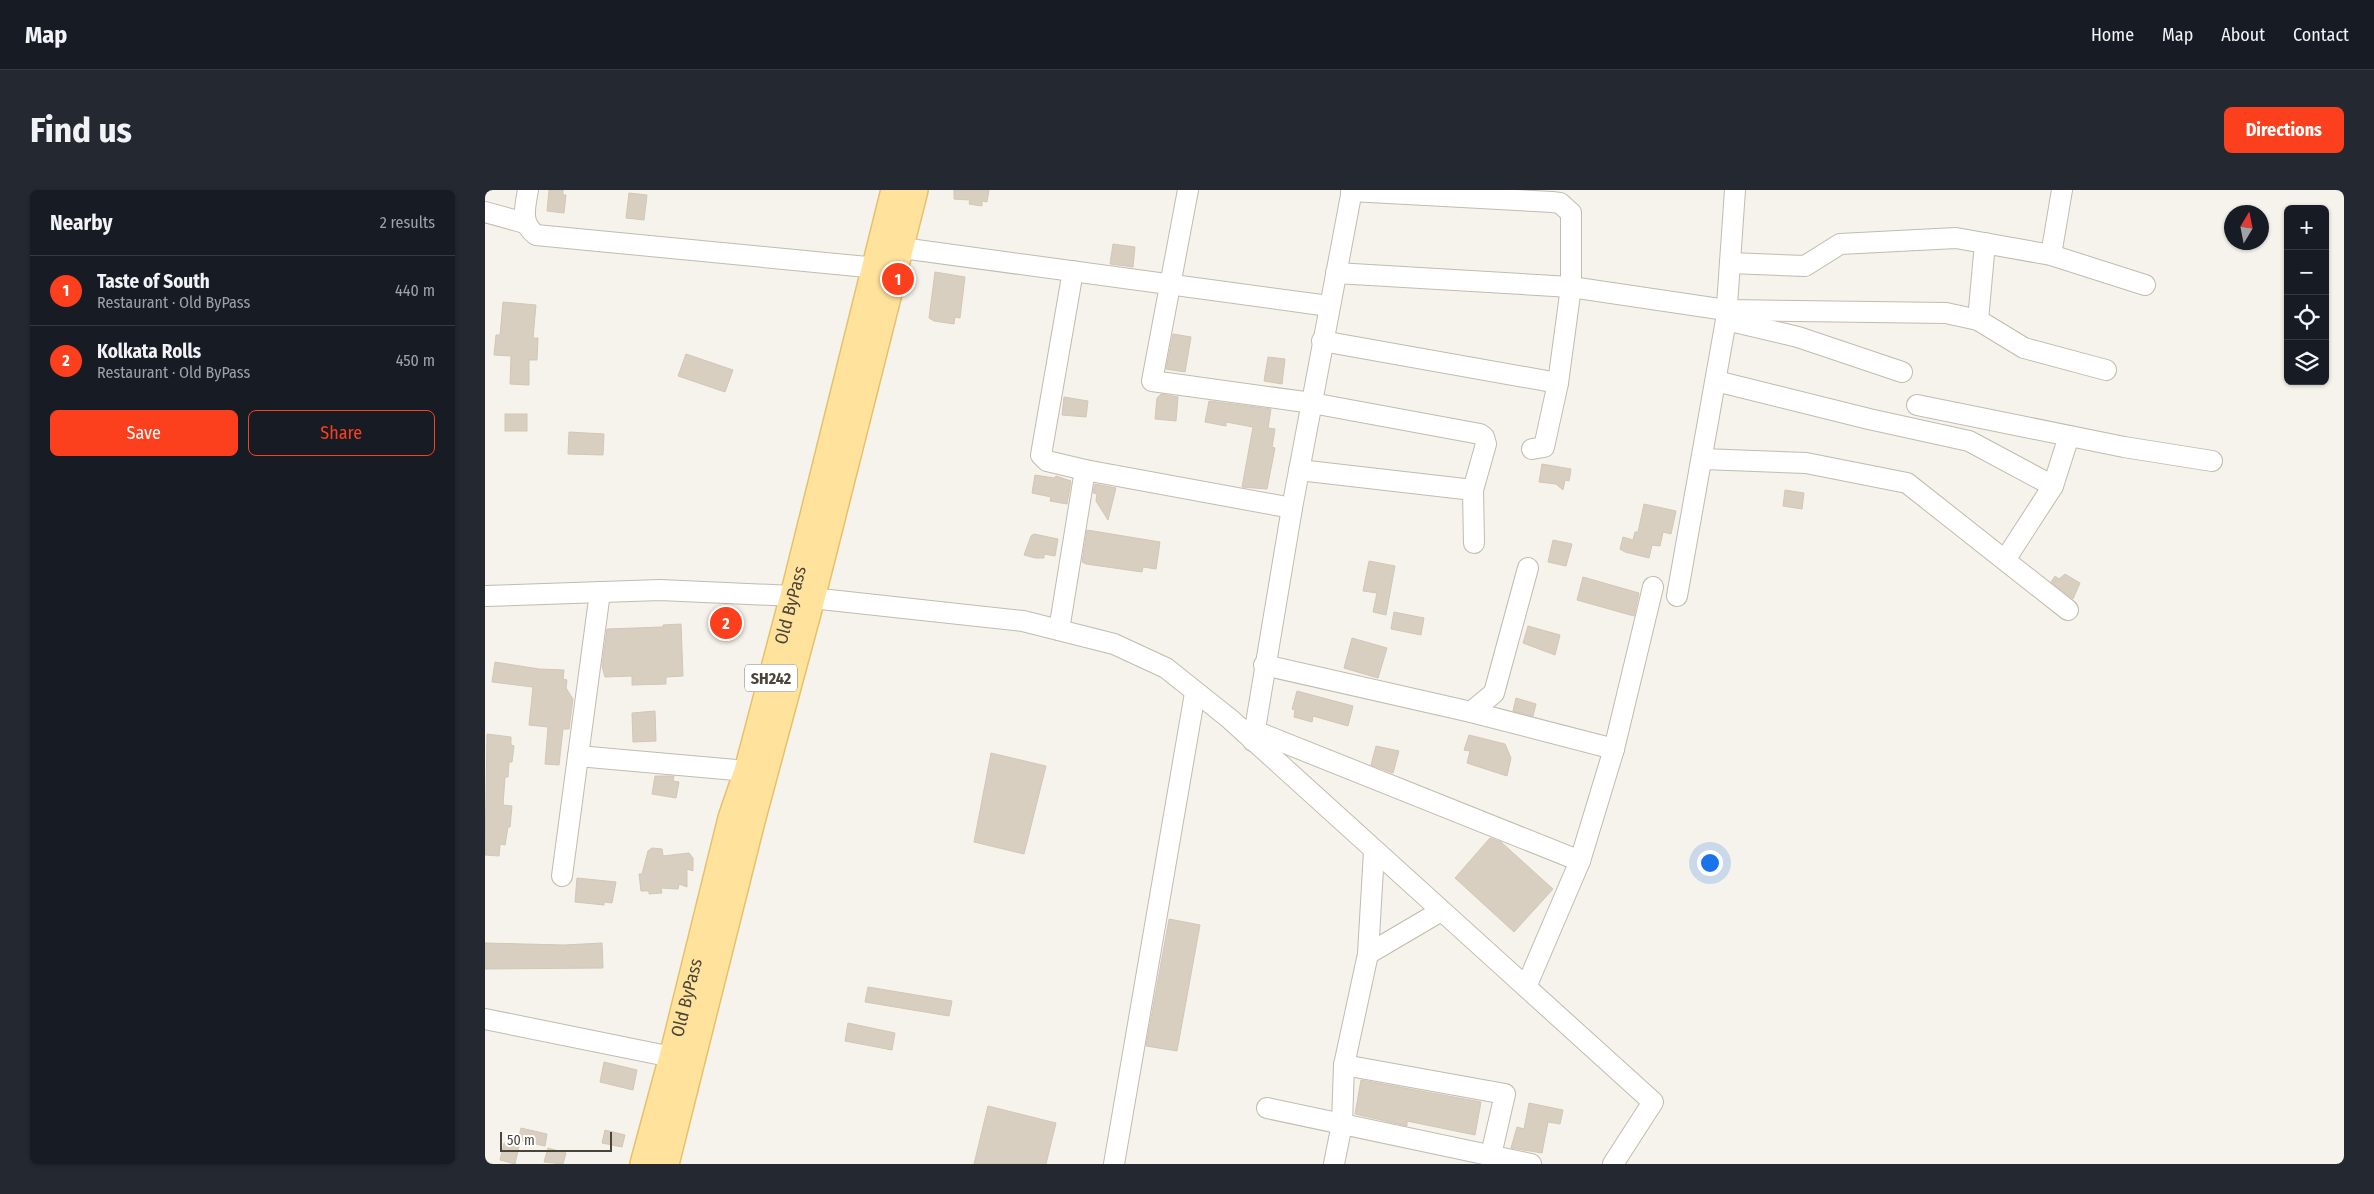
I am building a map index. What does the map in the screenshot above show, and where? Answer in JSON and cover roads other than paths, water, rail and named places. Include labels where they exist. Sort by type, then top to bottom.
[{"type":"main road","name":"Old ByPass","points":[[643,1164],[741,820],[747,770],[803,597],[888,257],[894,190]]},
{"type":"main road","points":[[888,257],[915,190]]},
{"type":"main road","points":[[666,1164],[741,820],[803,597]]},
{"type":"street","points":[[528,190],[524,211],[525,223],[528,229],[536,235],[888,257],[1073,271],[1329,306]]},
{"type":"street","points":[[1188,190],[1152,381],[1312,402],[1480,434],[1484,437],[1486,444],[1473,490],[1475,543]]},
{"type":"street","points":[[1254,736],[1264,665],[1351,190],[1560,203],[1571,213],[1571,287],[1558,383],[1544,447],[1532,449]]},
{"type":"street","points":[[1677,596],[1703,459],[1726,315],[1735,190]]},
{"type":"street","points":[[2051,255],[2062,190]]},
{"type":"street","points":[[485,212],[525,223]]},
{"type":"street","points":[[1730,263],[1805,266],[1839,244],[1957,238],[2051,255],[2145,285]]},
{"type":"street","points":[[1978,320],[1985,243]]},
{"type":"street","points":[[1073,271],[1041,455],[1047,461],[1085,470],[1292,508]]},
{"type":"street","points":[[1336,273],[1571,287],[1726,315],[1902,372]]},
{"type":"street","points":[[1726,315],[1946,313],[1978,320],[2024,348],[2106,370]]},
{"type":"street","points":[[1322,341],[1558,383]]},
{"type":"street","points":[[1716,381],[1869,420],[1969,441],[2053,486]]},
{"type":"street","points":[[1917,405],[2069,436],[2212,461]]},
{"type":"street","points":[[2005,560],[2053,486],[2069,436]]},
{"type":"street","points":[[1703,459],[1806,463],[1907,483],[2068,610]]},
{"type":"street","points":[[1059,630],[1085,470]]},
{"type":"street","points":[[1299,470],[1473,490]]},
{"type":"street","points":[[1471,712],[1493,694],[1529,568]]},
{"type":"street","points":[[1525,987],[1580,861],[1614,749],[1653,587]]},
{"type":"street","points":[[485,600],[660,590],[803,597],[1023,621],[1123,648],[1166,668],[1195,694],[1254,736],[1374,851],[1653,1102],[1613,1164]]},
{"type":"street","points":[[562,876],[600,592]]},
{"type":"street","points":[[1264,665],[1471,712],[1614,749]]},
{"type":"street","points":[[1114,1164],[1195,694]]},
{"type":"street","points":[[1254,736],[1580,861]]},
{"type":"street","points":[[578,756],[747,770]]},
{"type":"street","points":[[1335,1164],[1342,1124],[1343,1065],[1368,954],[1374,851]]},
{"type":"street","points":[[1368,954],[1441,912]]},
{"type":"street","points":[[485,1018],[672,1057]]},
{"type":"street","points":[[1343,1065],[1505,1094],[1491,1155]]},
{"type":"street","points":[[1267,1108],[1342,1124],[1445,1155],[1491,1155],[1531,1164]]},
{"type":"place","name":"Taste of South","points":[[898,279]]},
{"type":"place","name":"Kolkata Rolls","points":[[726,623]]}]
